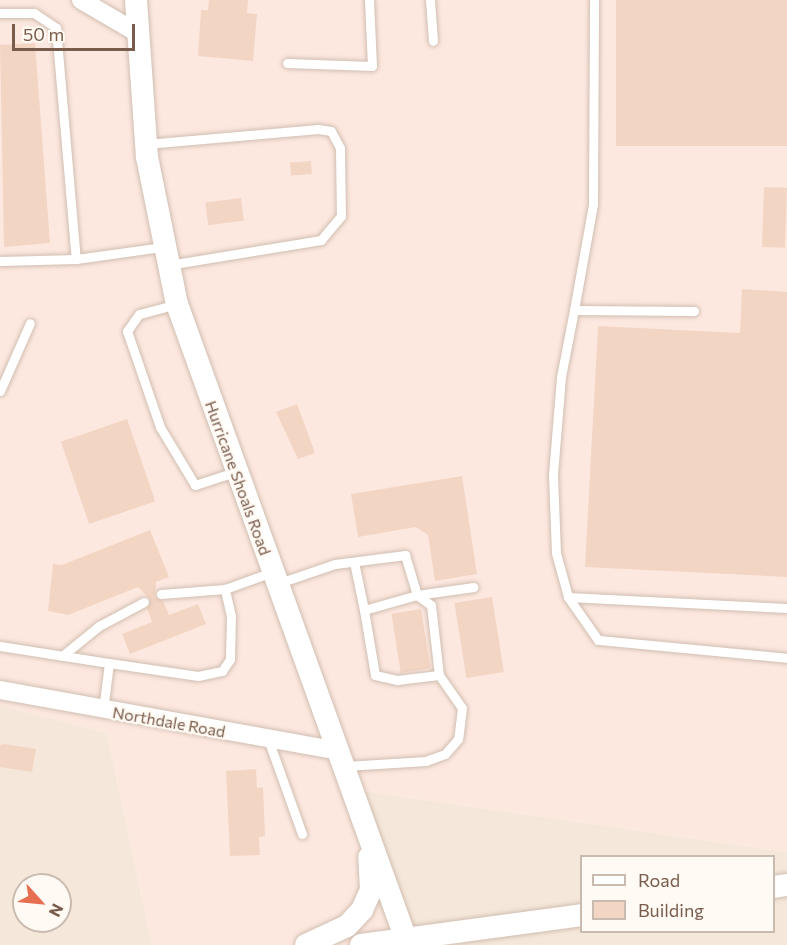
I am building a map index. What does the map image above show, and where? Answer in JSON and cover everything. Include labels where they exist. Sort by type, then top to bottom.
[{"type":"street","points":[[81,0],[136,32]]},
{"type":"street","name":"Hurricane Shoals Road","points":[[136,0],[136,32],[146,144],[177,304],[235,472],[342,758],[407,943]]},
{"type":"street","name":"Northdale Road","points":[[0,690],[268,739],[342,758]]},
{"type":"street","points":[[306,945],[346,926],[362,910],[371,891],[370,838]]},
{"type":"street","points":[[361,945],[407,943],[580,915]]},
{"type":"street","points":[[487,945],[507,926]]},
{"type":"lane","points":[[287,63],[372,66],[369,0]]},
{"type":"lane","points":[[430,0],[433,41]]},
{"type":"lane","points":[[594,0],[593,204],[561,377],[553,475],[556,553],[568,597],[598,640],[787,658]]},
{"type":"lane","points":[[0,13],[34,13],[56,28],[76,260]]},
{"type":"lane","points":[[0,261],[166,256],[321,240],[341,216],[340,148],[331,131],[318,129],[146,144]]},
{"type":"lane","points":[[177,304],[139,314],[127,331],[160,427],[195,485],[235,472]]},
{"type":"lane","points":[[574,310],[694,311]]},
{"type":"lane","points":[[0,391],[30,323]]},
{"type":"lane","points":[[160,594],[225,589],[354,562],[405,555],[417,595],[431,605],[439,675],[462,708],[458,739],[446,754],[426,761],[342,758]]},
{"type":"lane","points":[[354,562],[375,675],[398,680],[439,675]]},
{"type":"lane","points":[[364,610],[417,595],[473,587]]},
{"type":"lane","points":[[0,646],[198,676],[222,671],[230,659],[231,616],[225,589]]},
{"type":"lane","points":[[568,597],[787,608]]},
{"type":"lane","points":[[62,656],[99,626],[144,602]]},
{"type":"lane","points":[[103,710],[109,663]]},
{"type":"lane","points":[[268,739],[302,834]]},
{"type":"shaded area","points":[[0,0],[787,0],[787,852],[349,789],[358,846],[407,945],[152,945],[107,733],[0,705]]},
{"type":"shaded area","points":[[0,705],[107,733],[152,945],[0,945]]},
{"type":"shaded area","points":[[349,789],[787,852],[787,945],[407,945],[358,846]]},
{"type":"building","points":[[209,0],[248,0],[247,13],[257,14],[253,61],[198,56],[201,10],[208,10]]},
{"type":"building","points":[[616,0],[787,0],[787,146],[616,146]]},
{"type":"building","points":[[35,43],[50,243],[4,247],[0,45]]},
{"type":"building","points":[[311,161],[312,174],[291,175],[290,162]]},
{"type":"building","points":[[764,187],[787,188],[785,248],[762,247]]},
{"type":"building","points":[[241,198],[244,221],[208,225],[205,202]]},
{"type":"building","points":[[742,289],[787,292],[787,577],[585,567],[598,326],[740,333]]},
{"type":"building","points":[[297,404],[315,453],[298,459],[276,412]]},
{"type":"building","points":[[127,419],[155,501],[89,524],[61,442]]},
{"type":"building","points":[[462,476],[477,574],[435,581],[428,535],[416,527],[358,537],[351,494]]},
{"type":"building","points":[[150,530],[169,577],[156,582],[155,597],[163,601],[169,615],[198,604],[206,624],[130,654],[122,634],[152,622],[147,608],[150,599],[138,587],[68,615],[48,611],[53,564],[62,565]]},
{"type":"building","points":[[492,597],[504,672],[466,678],[454,603]]},
{"type":"building","points":[[421,609],[430,668],[401,673],[391,614]]},
{"type":"building","points":[[0,745],[36,749],[32,772],[0,767]]},
{"type":"building","points":[[256,769],[257,788],[263,787],[265,836],[259,837],[260,855],[230,856],[226,771]]}]
